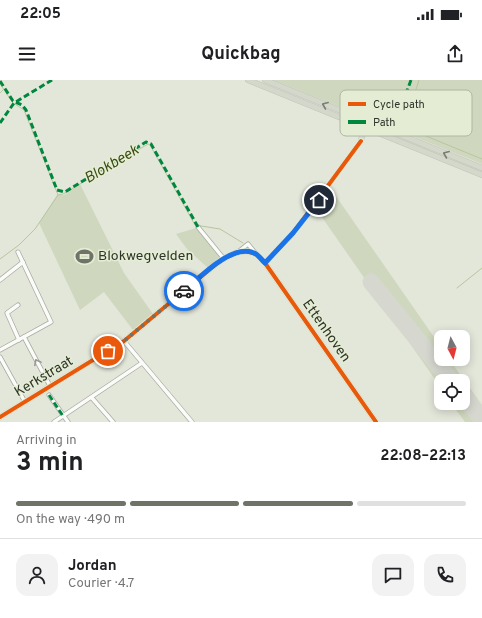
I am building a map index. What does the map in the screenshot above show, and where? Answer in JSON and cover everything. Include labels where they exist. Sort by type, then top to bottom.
[{"type":"highway","points":[[248,80],[340,118]]},
{"type":"highway","points":[[265,80],[340,110]]},
{"type":"highway","points":[[297,100],[340,119]]},
{"type":"highway","points":[[361,141],[363,136]]},
{"type":"highway","points":[[361,141],[365,136]]},
{"type":"highway","points":[[380,136],[424,152]]},
{"type":"highway","points":[[385,136],[482,175]]},
{"type":"highway","points":[[403,136],[482,168]]},
{"type":"main road","name":"Kerkstraat","points":[[0,418],[124,341],[217,263],[238,252],[246,251],[256,254]]},
{"type":"main road","name":"Ettenhoven","points":[[256,254],[265,263],[376,422]]},
{"type":"street","points":[[265,263],[293,233],[361,141]]},
{"type":"street","points":[[198,227],[224,259]]},
{"type":"street","points":[[0,350],[51,322],[18,252]]},
{"type":"street","points":[[0,280],[23,262]]},
{"type":"street","points":[[18,304],[7,313],[19,340]]},
{"type":"street","points":[[24,337],[50,386]]},
{"type":"street","points":[[124,341],[192,422]]},
{"type":"street","points":[[0,357],[25,402]]},
{"type":"street","points":[[54,422],[92,398],[142,363]]},
{"type":"street","points":[[49,395],[68,422]]},
{"type":"street","points":[[92,398],[113,422]]},
{"type":"green space","points":[[273,80],[482,80],[482,164],[412,136],[472,136],[472,90],[340,90],[340,107]]},
{"type":"green space","points":[[391,136],[395,136],[482,171],[482,173]]},
{"type":"green space","name":"Blokwegvelden","points":[[80,184],[124,273],[153,314],[133,330],[104,292],[80,310],[39,223],[57,195],[64,195]]},
{"type":"green space","points":[[333,192],[434,337],[434,366],[454,366],[460,374],[434,374],[434,378],[319,213]]},
{"type":"green space","points":[[196,228],[220,253],[221,257],[208,268],[187,249],[176,234]]},
{"type":"green space","points":[[470,388],[482,405],[482,422],[465,422],[456,410],[470,410]]},
{"type":"waterway","points":[[416,90],[419,80]]},
{"type":"waterway","name":"Blokbeek","points":[[0,84],[13,103]]},
{"type":"waterway","name":"Blokbeek","points":[[0,93],[3,90]]},
{"type":"waterway","name":"Blokbeek","points":[[15,104],[24,110],[58,195],[63,194],[148,144],[150,145],[195,225],[220,229],[243,243]]},
{"type":"waterway","points":[[426,136],[482,159]]},
{"type":"waterway","points":[[0,259],[19,245],[35,229],[58,195]]},
{"type":"waterway","points":[[457,288],[482,268]]},
{"type":"runway","points":[[371,282],[445,374]]},
{"type":"runway","points":[[470,404],[482,419]]},
{"type":"marked path","points":[[0,123],[14,103],[52,80]]},
{"type":"marked path","points":[[407,90],[411,80]]},
{"type":"marked path","points":[[0,81],[13,101],[22,105],[26,110],[57,190],[65,192],[146,142],[151,144],[198,227]]},
{"type":"marked path","points":[[49,395],[63,416]]},
{"type":"cycle path","points":[[265,263],[293,233],[361,141]]},
{"type":"cycle path","points":[[0,417],[124,341],[221,260],[238,252],[246,251],[256,254],[265,263],[376,422]]},
{"type":"way so far","points":[[108,351],[124,341],[184,291]]},
{"type":"place","name":"Blokwegvelden","points":[[85,256]]},
{"type":"route","points":[[184,291],[221,260],[241,251],[256,254],[265,263],[293,233],[319,200]]}]
